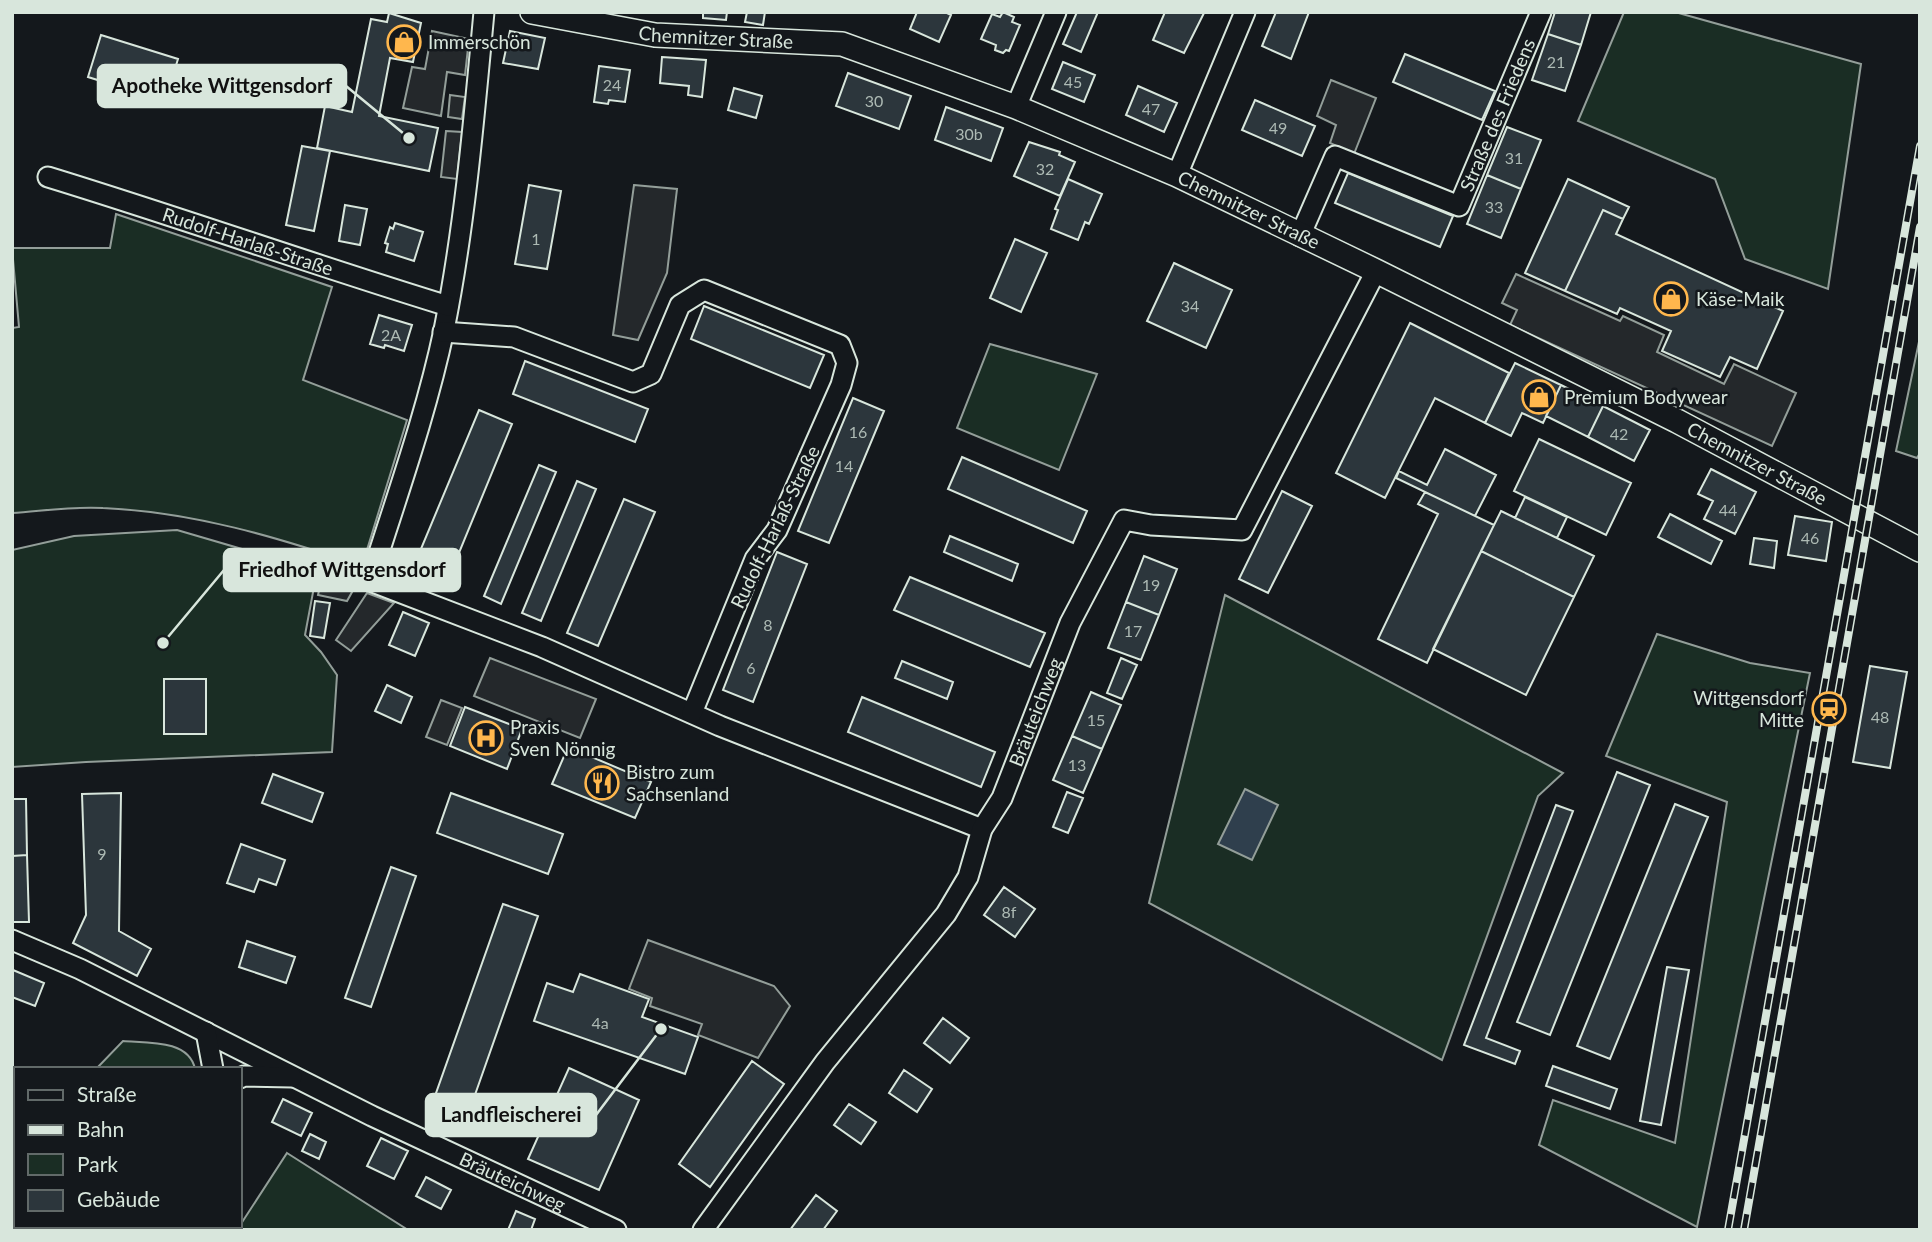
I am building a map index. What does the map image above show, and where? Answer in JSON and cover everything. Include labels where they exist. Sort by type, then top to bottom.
[{"type":"street","points":[[484,12],[470,169],[443,331],[424,408],[370,581],[542,647],[692,713],[982,829]]},
{"type":"street","name":"Chemnitzer Straße","points":[[532,12],[655,35],[842,44],[1016,107],[1177,175],[1376,271],[1677,421],[1920,550]]},
{"type":"street","points":[[1016,107],[1056,12]]},
{"type":"street","points":[[1177,175],[1245,12]]},
{"type":"street","name":"Straße des Friedens","points":[[1300,236],[1335,156],[1460,206],[1541,12]]},
{"type":"street","name":"Rudolf-Harlaß-Straße","points":[[48,177],[448,306]]},
{"type":"street","name":"Bräuteichweg","points":[[704,1230],[825,1062],[946,914],[968,877],[982,829],[1002,798],[1070,623],[1124,520],[1151,525],[1242,530],[1376,271]]},
{"type":"street","name":"Rudolf-Harlaß-Straße","points":[[443,331],[514,337],[634,382],[650,374],[680,305],[704,290],[840,345],[847,363],[841,385],[777,530],[755,559],[692,713]]},
{"type":"street","name":"Bräuteichweg","points":[[12,940],[80,969],[372,1116],[616,1230]]},
{"type":"street","points":[[206,1032],[213,1067]]},
{"type":"street","name":"Bräuteichweg","points":[[242,1077],[296,1077]]},
{"type":"green space","points":[[1624,12],[1675,12],[1861,64],[1828,289],[1745,259],[1715,179],[1578,121]]},
{"type":"green space","points":[[116,214],[332,287],[303,380],[407,420],[362,566],[298,545],[202,520],[136,510],[69,508],[12,513],[12,328],[19,327],[12,248],[110,248]]},
{"type":"green space","points":[[1920,337],[1920,453],[1917,458],[1896,451]]},
{"type":"green space","points":[[990,344],[1097,374],[1059,470],[957,428]]},
{"type":"green space","points":[[177,530],[317,571],[305,635],[337,675],[332,752],[12,767],[12,550],[74,536]]},
{"type":"green space","points":[[1225,595],[1563,773],[1538,796],[1442,1060],[1149,903]]},
{"type":"green space","points":[[1657,634],[1750,663],[1810,673],[1697,1227],[1539,1145],[1553,1100],[1675,1143],[1727,802],[1606,756]]},
{"type":"green space","points":[[123,1041],[176,1047],[191,1059],[194,1067],[98,1067]]},
{"type":"green space","points":[[287,1153],[408,1230],[237,1230],[242,1228],[242,1222]]},
{"type":"shaded area","points":[[432,31],[469,39],[465,75],[447,72],[441,116],[403,108],[412,67],[425,69]]},
{"type":"shaded area","points":[[1331,80],[1376,98],[1354,154],[1330,143],[1336,125],[1317,116]]},
{"type":"shaded area","points":[[450,95],[465,97],[462,119],[448,117]]},
{"type":"shaded area","points":[[446,131],[462,132],[457,179],[441,177]]},
{"type":"shaded area","points":[[634,185],[677,189],[667,273],[638,340],[613,335]]},
{"type":"shaded area","points":[[1516,274],[1620,321],[1623,316],[1664,335],[1657,352],[1724,384],[1734,364],[1796,393],[1772,446],[1510,325],[1517,310],[1502,303]]},
{"type":"shaded area","points":[[323,573],[356,585],[347,601],[318,595]]},
{"type":"shaded area","points":[[367,593],[394,603],[351,651],[336,640]]},
{"type":"shaded area","points":[[490,658],[596,699],[580,738],[474,696]]},
{"type":"shaded area","points":[[441,700],[462,708],[447,745],[426,737]]},
{"type":"shaded area","points":[[648,940],[774,986],[790,1006],[758,1058],[698,1035],[702,1024],[650,1006],[652,998],[629,989]]},
{"type":"water","points":[[1245,789],[1278,805],[1252,860],[1218,844]]},
{"type":"building","points":[[703,12],[727,12],[726,20],[703,18]]},
{"type":"building","points":[[747,12],[765,12],[763,25],[745,22]]},
{"type":"building","points":[[917,12],[945,12],[951,15],[939,42],[910,29]]},
{"type":"building","points":[[1003,12],[1014,17],[1012,22],[1020,25],[1009,51],[1003,53],[995,50],[996,45],[981,39],[992,14],[1000,17]]},
{"type":"building","points":[[1077,12],[1098,12],[1081,52],[1063,44]]},
{"type":"building","points":[[1165,12],[1204,13],[1184,53],[1153,40]]},
{"type":"building","points":[[1276,12],[1309,12],[1291,59],[1262,46]]},
{"type":"building","points":[[1555,12],[1591,12],[1581,45],[1548,34]]},
{"type":"building","points":[[389,13],[421,23],[413,62],[390,58],[379,116],[438,128],[429,171],[317,148],[325,106],[352,112],[371,19],[387,22]]},
{"type":"building","points":[[510,31],[545,38],[538,69],[503,63]]},
{"type":"building","points":[[1548,34],[1581,45],[1565,91],[1532,80]]},
{"type":"building","points":[[101,35],[178,59],[165,101],[88,77]]},
{"type":"building","points":[[1405,54],[1495,91],[1482,120],[1393,82]]},
{"type":"building","points":[[662,57],[706,60],[702,97],[688,95],[689,86],[660,83]]},
{"type":"building","points":[[1063,62],[1095,75],[1084,102],[1052,89]]},
{"type":"building","points":[[599,66],[630,70],[625,102],[594,102]]},
{"type":"building","points":[[848,73],[911,96],[899,129],[836,106]]},
{"type":"building","points":[[1138,86],[1177,103],[1164,132],[1126,115]]},
{"type":"building","points":[[734,88],[762,96],[756,118],[728,110]]},
{"type":"building","points":[[1255,100],[1315,126],[1302,156],[1242,130]]},
{"type":"building","points":[[946,107],[1003,128],[991,161],[935,140]]},
{"type":"building","points":[[1507,127],[1541,140],[1521,189],[1487,175]]},
{"type":"building","points":[[1029,142],[1060,152],[1059,155],[1075,162],[1060,196],[1014,176]]},
{"type":"building","points":[[302,146],[330,151],[314,231],[286,225]]},
{"type":"building","points":[[1348,173],[1453,216],[1440,247],[1335,203]]},
{"type":"building","points":[[1487,175],[1521,189],[1501,238],[1467,224]]},
{"type":"building","points":[[1068,179],[1102,194],[1089,224],[1085,222],[1078,240],[1051,229],[1058,210],[1055,209]]},
{"type":"building","points":[[1568,179],[1629,207],[1623,219],[1603,210],[1565,291],[1525,273]]},
{"type":"building","points":[[529,185],[561,191],[547,269],[515,264]]},
{"type":"building","points":[[345,205],[367,209],[360,245],[339,241]]},
{"type":"building","name":"Käse-Maik","points":[[1603,210],[1623,219],[1616,234],[1783,311],[1757,369],[1730,357],[1720,377],[1662,351],[1671,331],[1620,308],[1617,314],[1565,291]]},
{"type":"building","points":[[395,223],[423,232],[414,261],[386,252],[388,244],[385,243],[390,227],[393,229]]},
{"type":"building","points":[[1015,239],[1047,253],[1021,312],[990,298]]},
{"type":"building","points":[[1174,263],[1232,290],[1206,348],[1147,321]]},
{"type":"building","points":[[704,306],[824,355],[810,388],[691,339]]},
{"type":"building","points":[[379,315],[412,325],[404,351],[370,344]]},
{"type":"building","points":[[1410,323],[1509,373],[1485,423],[1435,398],[1385,498],[1336,473]]},
{"type":"building","points":[[525,361],[648,409],[635,442],[513,394]]},
{"type":"building","points":[[1515,363],[1561,385],[1543,423],[1522,413],[1511,436],[1485,423]]},
{"type":"building","points":[[1561,385],[1603,406],[1588,437],[1546,416]]},
{"type":"building","points":[[853,398],[884,411],[829,543],[798,531]]},
{"type":"building","points":[[1603,406],[1650,430],[1634,461],[1588,437]]},
{"type":"building","points":[[479,410],[512,424],[447,582],[413,568]]},
{"type":"building","points":[[1539,439],[1631,483],[1606,535],[1514,491]]},
{"type":"building","points":[[1445,449],[1496,475],[1475,516],[1396,478],[1399,471],[1427,485]]},
{"type":"building","points":[[962,457],[1087,511],[1073,543],[948,489]]},
{"type":"building","points":[[539,465],[556,472],[501,604],[484,596]]},
{"type":"building","points":[[1711,469],[1756,492],[1735,534],[1704,519],[1713,501],[1698,494]]},
{"type":"building","points":[[577,481],[596,489],[541,621],[522,613]]},
{"type":"building","points":[[1282,491],[1312,506],[1268,593],[1239,579]]},
{"type":"building","points":[[1425,492],[1494,525],[1427,663],[1378,639],[1438,514],[1418,504]]},
{"type":"building","points":[[1525,497],[1567,517],[1557,538],[1515,518]]},
{"type":"building","points":[[624,499],[655,512],[598,646],[567,633]]},
{"type":"building","points":[[1501,511],[1594,556],[1574,597],[1481,551]]},
{"type":"building","points":[[1670,514],[1722,541],[1711,564],[1658,537]]},
{"type":"building","points":[[1795,516],[1832,522],[1826,561],[1788,555]]},
{"type":"building","points":[[950,536],[1018,564],[1012,581],[944,552]]},
{"type":"building","points":[[1754,538],[1777,541],[1774,568],[1750,564]]},
{"type":"building","points":[[1481,551],[1574,597],[1526,695],[1433,649]]},
{"type":"building","points":[[777,552],[807,564],[753,702],[723,690]]},
{"type":"building","points":[[1144,556],[1177,569],[1159,615],[1126,602]]},
{"type":"building","points":[[910,577],[1045,633],[1030,667],[894,610]]},
{"type":"building","points":[[315,601],[330,603],[324,638],[310,636]]},
{"type":"building","points":[[1126,602],[1159,615],[1141,660],[1108,648]]},
{"type":"building","points":[[403,612],[429,623],[415,656],[389,645]]},
{"type":"building","points":[[1121,658],[1137,665],[1122,699],[1107,693]]},
{"type":"building","points":[[902,661],[953,682],[947,699],[895,678]]},
{"type":"building","points":[[1870,666],[1907,672],[1890,768],[1853,762]]},
{"type":"building","points":[[164,679],[206,679],[206,734],[164,734]]},
{"type":"building","points":[[387,685],[412,697],[401,723],[375,711]]},
{"type":"building","points":[[1091,692],[1121,705],[1102,749],[1072,736]]},
{"type":"building","points":[[862,697],[995,752],[981,787],[848,732]]},
{"type":"building","name":"Praxis Sven Nönnig","points":[[465,707],[522,729],[507,769],[450,746]]},
{"type":"building","points":[[1072,736],[1102,749],[1083,793],[1053,780]]},
{"type":"building","name":"Bistro zum Sachsenland","points":[[568,747],[651,782],[635,818],[552,784]]},
{"type":"building","points":[[1617,772],[1650,785],[1550,1035],[1517,1022]]},
{"type":"building","points":[[273,774],[323,793],[312,822],[262,803]]},
{"type":"building","points":[[1067,792],[1083,798],[1068,833],[1053,827]]},
{"type":"building","points":[[121,793],[119,931],[151,949],[137,976],[73,943],[86,915],[82,794]]},
{"type":"building","points":[[451,793],[563,834],[548,874],[437,833]]},
{"type":"building","points":[[12,799],[26,799],[27,855],[12,856]]},
{"type":"building","points":[[1675,804],[1708,817],[1610,1059],[1577,1046]]},
{"type":"building","points":[[1556,805],[1573,811],[1486,1038],[1520,1051],[1515,1064],[1464,1045]]},
{"type":"building","points":[[241,844],[285,860],[276,885],[259,879],[254,892],[227,883]]},
{"type":"building","points":[[27,855],[29,922],[12,922],[12,856]]},
{"type":"building","points":[[391,867],[416,876],[371,1007],[345,998]]},
{"type":"building","points":[[1004,887],[1035,909],[1015,937],[984,915]]},
{"type":"building","points":[[503,904],[538,916],[470,1109],[435,1096]]},
{"type":"building","points":[[247,941],[295,957],[286,983],[239,967]]},
{"type":"building","points":[[1667,967],[1689,970],[1661,1125],[1640,1121]]},
{"type":"building","points":[[13,970],[44,983],[35,1006],[12,997]]},
{"type":"building","points":[[580,974],[649,999],[642,1017],[698,1037],[685,1074],[534,1021],[547,983],[573,992]]},
{"type":"building","points":[[943,1018],[969,1038],[950,1063],[924,1043]]},
{"type":"building","points":[[752,1061],[784,1084],[710,1187],[679,1164]]},
{"type":"building","points":[[1553,1066],[1617,1089],[1610,1109],[1546,1086]]},
{"type":"building","points":[[569,1068],[639,1100],[599,1190],[528,1159]]},
{"type":"building","points":[[904,1070],[932,1089],[917,1112],[889,1093]]},
{"type":"building","points":[[283,1099],[312,1113],[301,1136],[272,1122]]},
{"type":"building","points":[[849,1104],[876,1122],[861,1144],[834,1125]]},
{"type":"building","points":[[310,1134],[326,1142],[319,1159],[302,1151]]},
{"type":"building","points":[[381,1138],[408,1151],[394,1179],[367,1166]]},
{"type":"building","points":[[426,1177],[451,1190],[441,1209],[416,1196]]},
{"type":"building","points":[[816,1195],[837,1211],[823,1230],[790,1230]]},
{"type":"building","points":[[516,1211],[535,1219],[531,1230],[508,1230]]},
{"type":"railway","points":[[1728,1230],[1920,146]]},
{"type":"railway","points":[[1744,1230],[1920,227]]},
{"type":"place","name":"Immerschön","points":[[404,42]]},
{"type":"place","name":"Apotheke Wittgensdorf","points":[[409,138]]},
{"type":"place","name":"Käse-Maik","points":[[1671,299]]},
{"type":"place","name":"Premium Bodywear","points":[[1539,397]]},
{"type":"place","name":"Friedhof Wittgensdorf","points":[[163,643]]},
{"type":"place","name":"Wittgensdorf Mitte","points":[[1829,709]]},
{"type":"place","name":"Praxis Sven Nönnig","points":[[486,738]]},
{"type":"place","name":"Bistro zum Sachsenland","points":[[602,783]]},
{"type":"place","name":"Landfleischerei","points":[[661,1029]]}]
